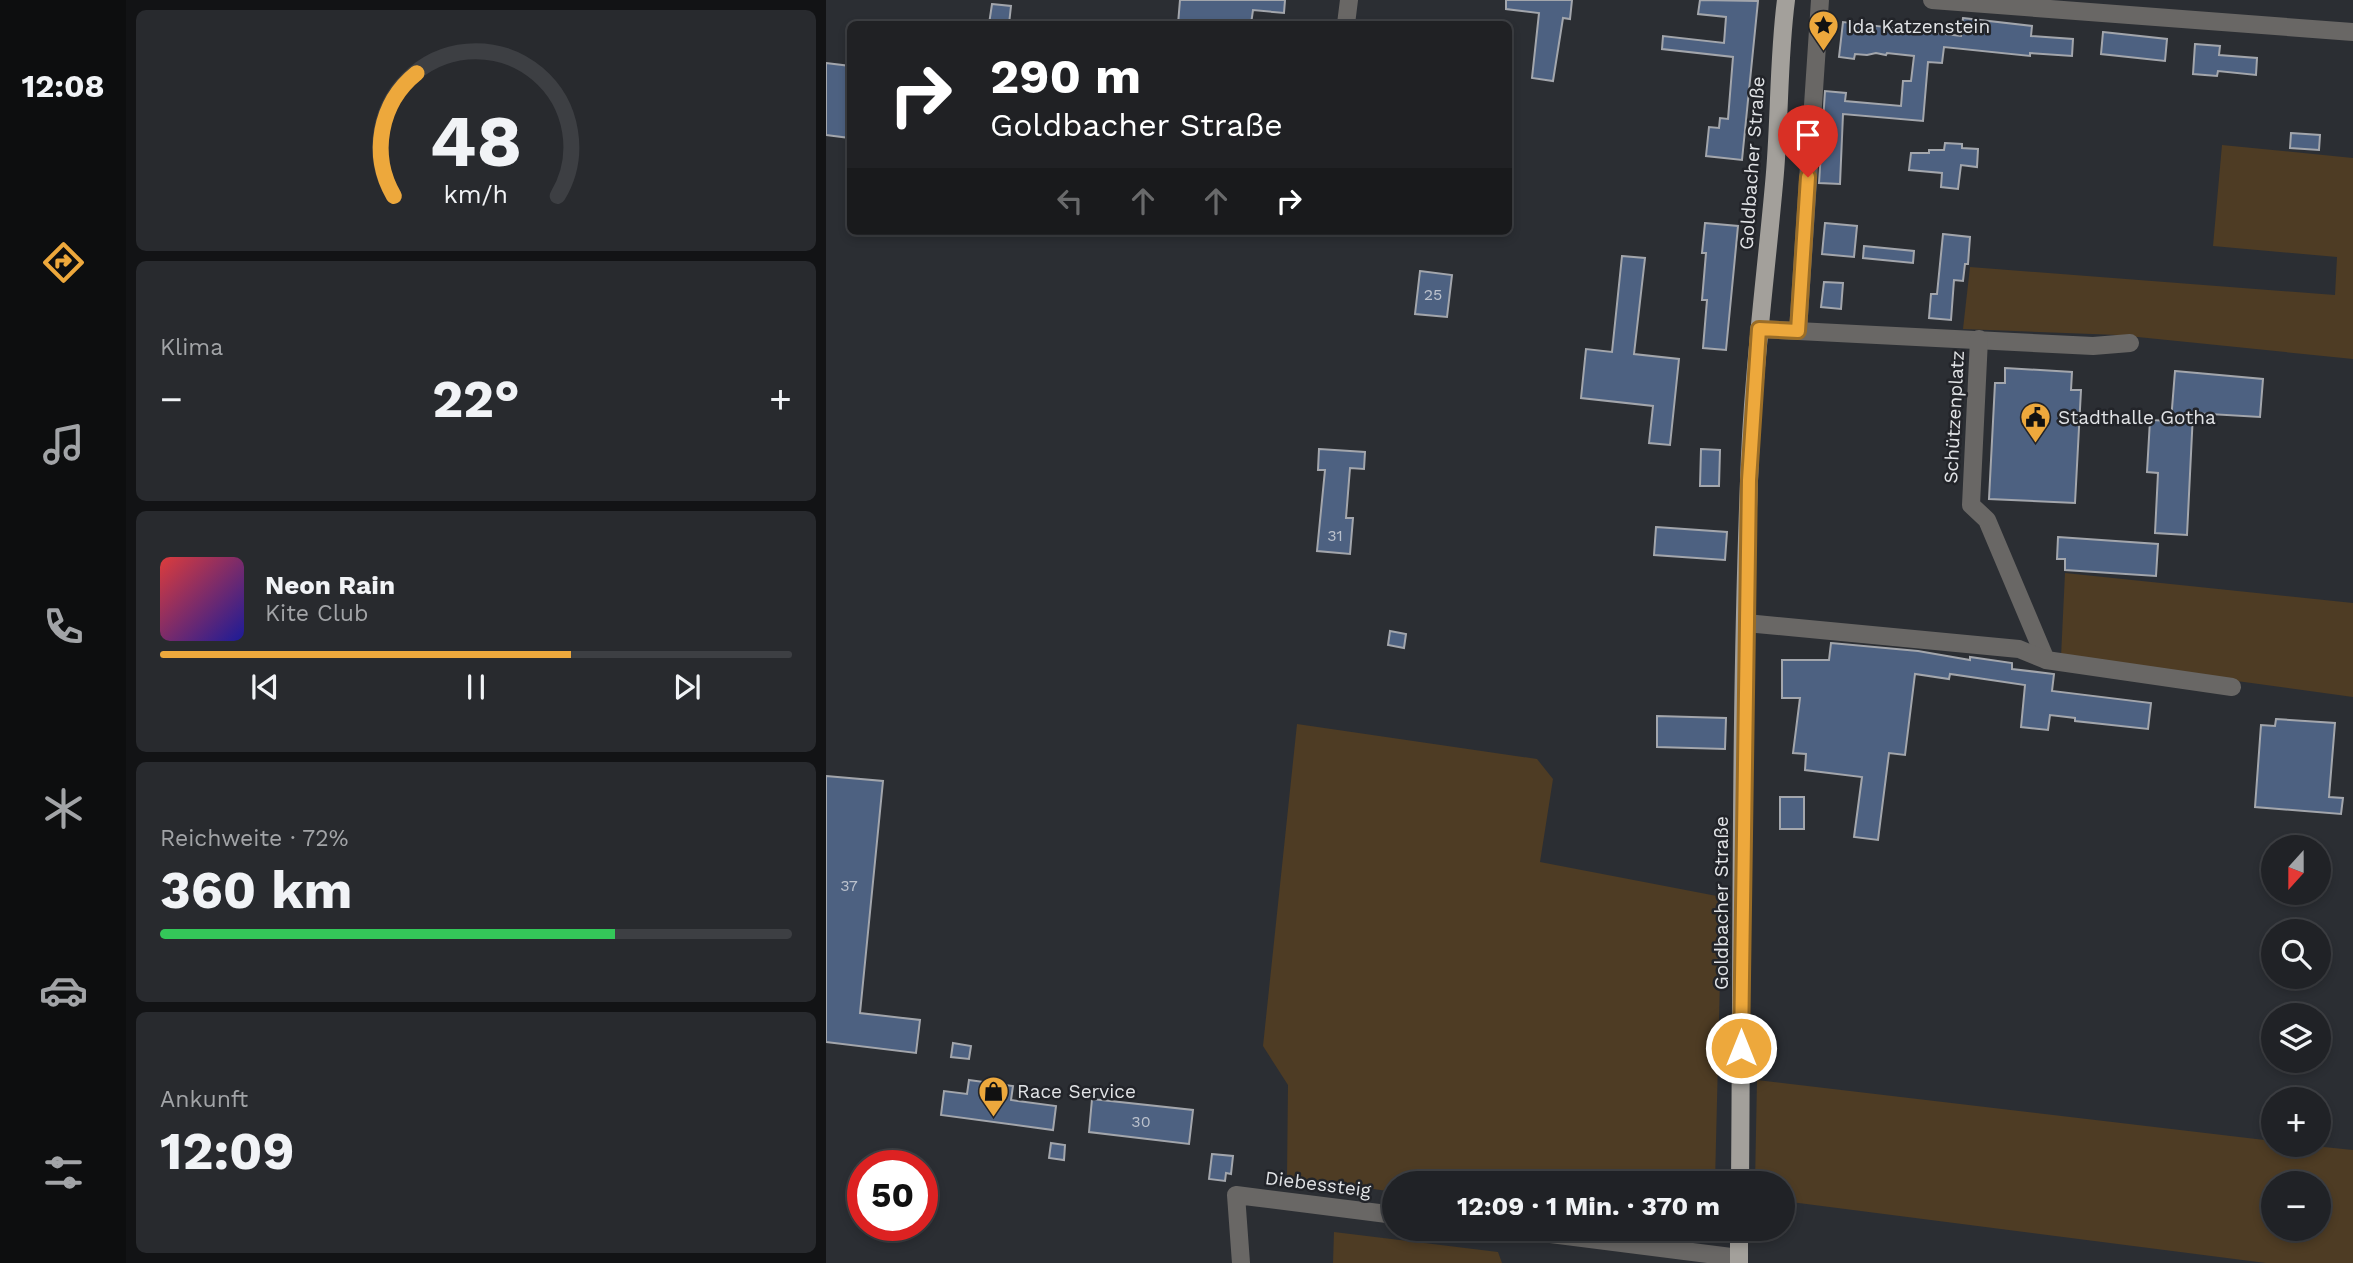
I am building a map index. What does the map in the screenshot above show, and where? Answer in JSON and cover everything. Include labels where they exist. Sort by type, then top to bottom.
[{"type":"main road","name":"Goldbacher Straße","points":[[1740,1171],[1749,480],[1786,0]]},
{"type":"main road","points":[[1739,1241],[1739,1261]]},
{"type":"street","points":[[1346,21],[1349,0]]},
{"type":"street","points":[[1759,329],[1798,331],[1820,0]]},
{"type":"street","points":[[1932,0],[2353,32]]},
{"type":"street","name":"Schützenplatz","points":[[1798,331],[1979,339],[1971,505],[1987,520],[2046,660]]},
{"type":"street","points":[[1979,339],[2093,346],[2130,343]]},
{"type":"street","points":[[1746,622],[2018,649],[2046,660],[2232,687]]},
{"type":"street","name":"Diebessteig","points":[[1241,1263],[1236,1195],[1382,1213]]},
{"type":"street","points":[[1597,1241],[1739,1261]]},
{"type":"shaded area","points":[[2222,145],[2353,158],[2353,359],[2118,335],[1963,329],[1970,267],[2335,295],[2337,257],[2213,246]]},
{"type":"shaded area","points":[[2065,573],[2353,603],[2353,697],[2061,657]]},
{"type":"shaded area","points":[[1297,724],[1537,759],[1553,779],[1540,862],[1722,897],[1715,1171],[1382,1171],[1382,1190],[1287,1177],[1288,1085],[1263,1046]]},
{"type":"shaded area","points":[[1757,1080],[2261,1140],[2261,1157],[2331,1157],[2331,1148],[2353,1150],[2353,1263],[2266,1263],[1795,1203],[1795,1171],[1755,1171]]},
{"type":"shaded area","points":[[1334,1232],[1382,1238],[1382,1241],[1408,1241],[1498,1252],[1502,1263],[1333,1263]]},
{"type":"building","points":[[1180,0],[1285,0],[1284,13],[1253,10],[1251,21],[1178,21]]},
{"type":"building","points":[[1506,0],[1572,0],[1570,19],[1563,18],[1553,81],[1532,78],[1539,13],[1506,9]]},
{"type":"building","points":[[1700,0],[1758,1],[1742,160],[1706,156],[1709,127],[1719,128],[1720,118],[1728,119],[1733,57],[1662,49],[1663,36],[1724,43],[1726,17],[1698,14]]},
{"type":"building","points":[[992,4],[1011,6],[1009,21],[989,21]]},
{"type":"building","points":[[1963,18],[2032,26],[2031,36],[2073,39],[2072,56],[2030,53],[2030,56],[1944,47],[1942,63],[1928,62],[1923,121],[1843,114],[1840,184],[1819,183],[1825,91],[1846,93],[1845,101],[1901,106],[1903,81],[1911,81],[1914,56],[1876,53],[1855,54],[1854,59],[1839,57],[1843,22],[1961,36]]},
{"type":"building","points":[[2103,32],[2167,39],[2165,61],[2101,54]]},
{"type":"building","points":[[2195,44],[2220,46],[2219,55],[2257,58],[2256,75],[2218,71],[2217,76],[2193,74]]},
{"type":"building","points":[[826,63],[847,66],[847,138],[826,135]]},
{"type":"building","points":[[2291,133],[2320,135],[2319,150],[2290,148]]},
{"type":"building","points":[[1945,143],[1978,149],[1977,167],[1961,165],[1958,189],[1941,187],[1942,173],[1909,170],[1911,153],[1944,150]]},
{"type":"building","points":[[1705,223],[1738,226],[1726,350],[1703,348],[1707,300],[1702,300],[1706,253],[1702,253]]},
{"type":"building","points":[[1825,223],[1857,226],[1854,257],[1822,254]]},
{"type":"building","points":[[1943,234],[1970,237],[1968,264],[1965,264],[1963,281],[1954,280],[1951,320],[1929,318],[1931,294],[1937,294]]},
{"type":"building","points":[[1864,246],[1914,251],[1913,263],[1863,258]]},
{"type":"building","points":[[1622,256],[1645,258],[1634,354],[1679,359],[1670,445],[1649,443],[1653,406],[1581,398],[1586,349],[1612,352]]},
{"type":"building","points":[[1420,271],[1452,275],[1447,317],[1415,314]]},
{"type":"building","points":[[1824,282],[1843,283],[1841,309],[1821,307]]},
{"type":"building","name":"Stadthalle Gotha","points":[[2005,368],[2072,372],[2071,390],[2081,390],[2075,503],[1989,499],[1995,383],[2005,383]]},
{"type":"building","points":[[2175,371],[2263,379],[2260,417],[2193,413],[2187,535],[2155,533],[2158,473],[2147,472],[2150,420],[2171,421]]},
{"type":"building","points":[[1319,449],[1365,452],[1364,469],[1350,468],[1346,518],[1353,518],[1350,554],[1317,551],[1325,470],[1318,470]]},
{"type":"building","points":[[1701,449],[1720,450],[1719,486],[1700,486]]},
{"type":"building","points":[[1656,527],[1727,532],[1725,560],[1654,555]]},
{"type":"building","points":[[2058,537],[2158,544],[2156,576],[2065,570],[2065,559],[2057,559]]},
{"type":"building","points":[[1390,631],[1406,634],[1404,648],[1388,645]]},
{"type":"building","points":[[1831,643],[1918,651],[1970,660],[1970,657],[2012,663],[2012,669],[2054,674],[2052,691],[2151,703],[2148,729],[2075,721],[2075,718],[2050,715],[2048,730],[2021,727],[2025,685],[1950,674],[1949,679],[1915,674],[1905,755],[1889,753],[1878,840],[1854,837],[1862,777],[1805,770],[1806,754],[1793,753],[1800,698],[1782,698],[1782,660],[1829,660]]},
{"type":"building","points":[[1657,716],[1726,718],[1725,749],[1657,747]]},
{"type":"building","points":[[2276,719],[2335,723],[2329,797],[2343,798],[2341,814],[2255,807],[2261,725],[2275,726]]},
{"type":"building","points":[[826,776],[883,781],[860,1013],[920,1020],[916,1053],[826,1042]]},
{"type":"building","points":[[1780,797],[1804,797],[1804,829],[1780,829]]},
{"type":"building","points":[[953,1043],[971,1046],[969,1059],[951,1057]]},
{"type":"building","points":[[969,1080],[1013,1086],[1011,1100],[1056,1106],[1053,1130],[941,1115],[944,1091],[967,1094]]},
{"type":"building","points":[[1092,1099],[1193,1110],[1189,1144],[1089,1132]]},
{"type":"building","points":[[1051,1143],[1065,1145],[1064,1160],[1049,1158]]},
{"type":"building","points":[[1212,1154],[1233,1156],[1231,1174],[1226,1173],[1225,1181],[1209,1179]]},
{"type":"place","name":"Ida Katzenstein","points":[[1824,53]]},
{"type":"place","name":"Stadthalle Gotha","points":[[2035,444]]},
{"type":"place","name":"Race Service","points":[[994,1118]]},
{"type":"route","points":[[1741,1048],[1743,751],[1749,480],[1759,329],[1798,331],[1808,177]]}]
